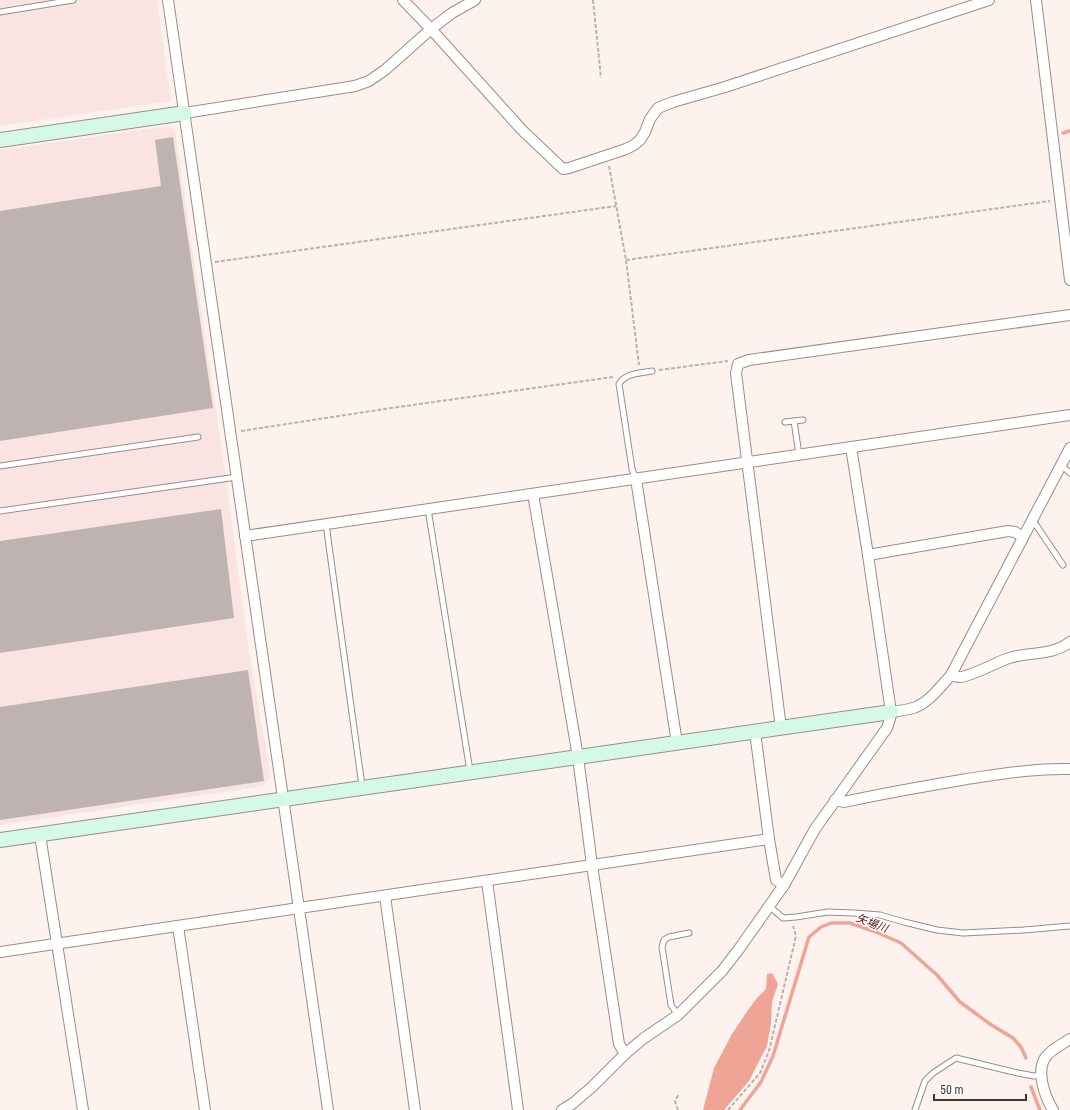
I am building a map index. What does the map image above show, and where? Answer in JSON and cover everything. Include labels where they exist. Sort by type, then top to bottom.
[{"type":"street","points":[[168,0],[328,1110]]},
{"type":"street","points":[[402,0],[431,29],[522,130],[563,169],[570,168],[634,145],[640,140],[653,113],[658,108],[673,102],[725,87],[989,0]]},
{"type":"street","points":[[0,140],[355,86],[369,81],[385,70],[431,29],[452,13],[475,0]]},
{"type":"street","points":[[1036,0],[1070,280]]},
{"type":"street","points":[[781,728],[736,373],[738,364],[749,360],[1070,315]]},
{"type":"street","points":[[245,536],[1070,416]]},
{"type":"street","points":[[562,1110],[572,1104],[592,1087],[625,1054],[644,1038],[678,1015],[722,972],[784,885],[815,829],[887,728],[891,712],[851,447]]},
{"type":"street","points":[[0,840],[906,710],[917,706],[927,700],[938,690],[951,675],[1070,448]]},
{"type":"street","points":[[636,479],[677,743]]},
{"type":"street","points":[[533,494],[578,757],[592,865],[619,1044],[625,1054]]},
{"type":"street","points":[[868,554],[1008,531],[1015,532],[1023,537]]},
{"type":"street","points":[[951,675],[960,677],[968,676],[1008,659],[1056,650],[1064,647],[1070,642]]},
{"type":"street","points":[[755,732],[776,880],[784,885]]},
{"type":"street","points":[[835,800],[844,802],[930,785],[1008,773],[1060,769],[1070,770]]},
{"type":"street","points":[[40,835],[83,1110]]},
{"type":"street","points":[[0,952],[769,839]]},
{"type":"street","points":[[487,881],[518,1110]]},
{"type":"street","points":[[385,896],[415,1110]]},
{"type":"street","points":[[178,926],[205,1110]]},
{"type":"street","points":[[1053,1110],[1044,1092],[1041,1066],[1047,1055],[1062,1043],[1070,1039]]},
{"type":"lane","points":[[0,12],[73,0]]},
{"type":"lane","points":[[636,479],[632,469],[620,384],[622,379],[631,375],[652,371]]},
{"type":"lane","points":[[785,422],[803,420]]},
{"type":"lane","points":[[794,421],[799,455]]},
{"type":"lane","points":[[0,466],[198,437]]},
{"type":"lane","points":[[1061,465],[1070,473]]},
{"type":"lane","points":[[0,511],[237,477]]},
{"type":"lane","points":[[428,509],[470,772]]},
{"type":"lane","points":[[1031,521],[1036,525],[1063,565]]},
{"type":"lane","points":[[326,524],[363,788]]},
{"type":"lane","points":[[769,906],[783,918],[828,912],[854,912],[880,915],[937,930],[963,933],[1070,926]]},
{"type":"lane","points":[[678,1015],[671,1005],[662,947],[664,940],[669,937],[689,933]]},
{"type":"lane","points":[[915,1110],[925,1081],[933,1073],[956,1058],[1034,1076],[1042,1074]]},
{"type":"path","points":[[593,0],[600,78]]},
{"type":"path","points":[[606,155],[611,172],[626,260],[640,373]]},
{"type":"path","points":[[626,260],[1060,200]]},
{"type":"path","points":[[206,263],[616,206]]},
{"type":"path","points":[[652,371],[725,361],[738,364]]},
{"type":"path","points":[[230,433],[615,376],[622,379]]},
{"type":"path","points":[[728,1110],[760,1073],[769,1051],[796,936],[790,918]]},
{"type":"path","points":[[678,1110],[675,1101],[679,1094]]},
{"type":"shaded area","points":[[0,0],[157,0],[171,101],[0,126]]},
{"type":"shaded area","points":[[168,126],[175,130],[226,479],[248,645],[271,777],[264,786],[0,825],[0,150]]},
{"type":"shaded area","points":[[772,973],[778,984],[772,1002],[771,1024],[767,1046],[749,1081],[724,1110],[703,1110],[714,1068],[732,1034],[757,998],[766,989],[767,974]]},
{"type":"building","points":[[173,137],[213,408],[0,441],[0,211],[161,186],[155,140]]},
{"type":"building","points":[[221,509],[234,618],[0,653],[0,541]]},
{"type":"building","points":[[248,670],[264,781],[0,820],[0,707]]},
{"type":"waterway","points":[[1063,133],[1070,131]]},
{"type":"waterway","name":"矢場川","points":[[740,1110],[761,1082],[773,1056],[809,937],[821,927],[831,923],[850,923],[901,943],[937,975],[960,1002],[990,1024],[1013,1038],[1021,1047],[1026,1058]]},
{"type":"waterway","name":"矢場川","points":[[1031,1087],[1040,1110]]}]
